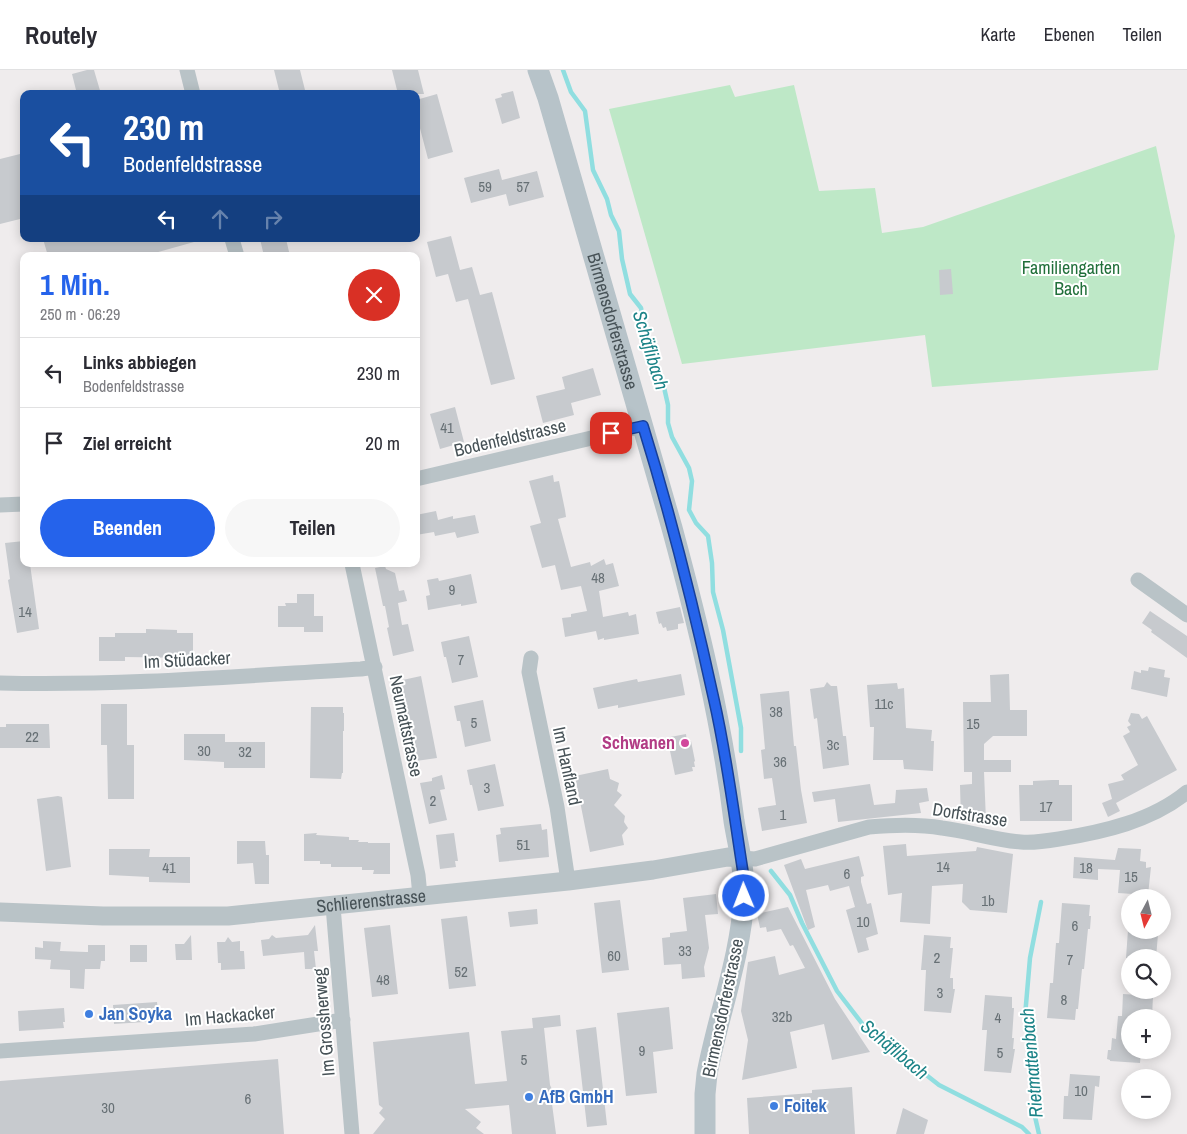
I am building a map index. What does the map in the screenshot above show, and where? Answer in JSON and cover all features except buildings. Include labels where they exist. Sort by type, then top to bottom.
[{"type":"main road","name":"Birmensdorferstrasse","points":[[538,70],[548,98],[688,585],[729,778],[743,872],[744,896],[741,923],[707,1074],[705,1094],[706,1134]]},
{"type":"street","points":[[187,70],[192,90]]},
{"type":"street","name":"Bodenfeldstrasse","points":[[420,478],[643,426]]},
{"type":"street","points":[[0,504],[20,504]]},
{"type":"street","name":"Neumattstrasse","points":[[353,567],[418,874],[420,896]]},
{"type":"street","points":[[1138,580],[1187,615]]},
{"type":"street","name":"Im Hanfland","points":[[531,658],[529,672],[557,807],[568,881]]},
{"type":"street","name":"Im Stüdacker","points":[[0,683],[72,684],[143,681],[361,670],[375,667]]},
{"type":"street","name":"Dorfstrasse","points":[[741,858],[755,859],[869,827],[884,826],[941,827],[1022,843],[1050,840],[1097,833],[1150,814],[1179,799],[1187,792]]},
{"type":"street","name":"Schlierenstrasse","points":[[0,912],[103,916],[228,916],[568,881],[653,870],[728,857],[741,858]]},
{"type":"street","name":"Im Grossherweg","points":[[332,906],[352,1134]]},
{"type":"street","name":"Im Hackacker","points":[[0,1051],[254,1034],[343,1020]]},
{"type":"green space","name":"Familiengarten Bach","points":[[730,85],[735,97],[794,85],[819,191],[875,188],[882,233],[923,227],[1156,146],[1175,236],[1158,370],[932,387],[925,335],[682,364],[609,109]]},
{"type":"waterway","name":"Schäflibach","points":[[563,70],[571,92],[585,111],[593,170],[607,199],[611,215],[619,231],[622,259],[630,294],[641,308],[644,321],[643,335],[654,373],[663,383],[668,405],[668,423],[672,437],[689,468],[692,481],[689,510],[696,523],[708,536],[712,563],[713,592],[723,630],[741,728],[741,751]]},
{"type":"waterway","name":"Schäflibach","points":[[771,871],[790,895],[802,923],[837,991],[864,1026],[939,1085],[1022,1127],[1029,1134]]},
{"type":"waterway","name":"Rietmattenbach","points":[[1039,1134],[1033,1108],[1038,1093],[1036,1068],[1025,1016],[1030,958],[1041,902]]},
{"type":"place","name":"Schwanen","points":[[685,743]]},
{"type":"place","name":"Jan Soyka","points":[[89,1014]]},
{"type":"place","name":"AfB GmbH","points":[[529,1097]]},
{"type":"place","name":"Foitek","points":[[774,1106]]},
{"type":"route","points":[[611,433],[643,426],[688,585],[714,701],[730,785],[743,872],[744,896]]}]
